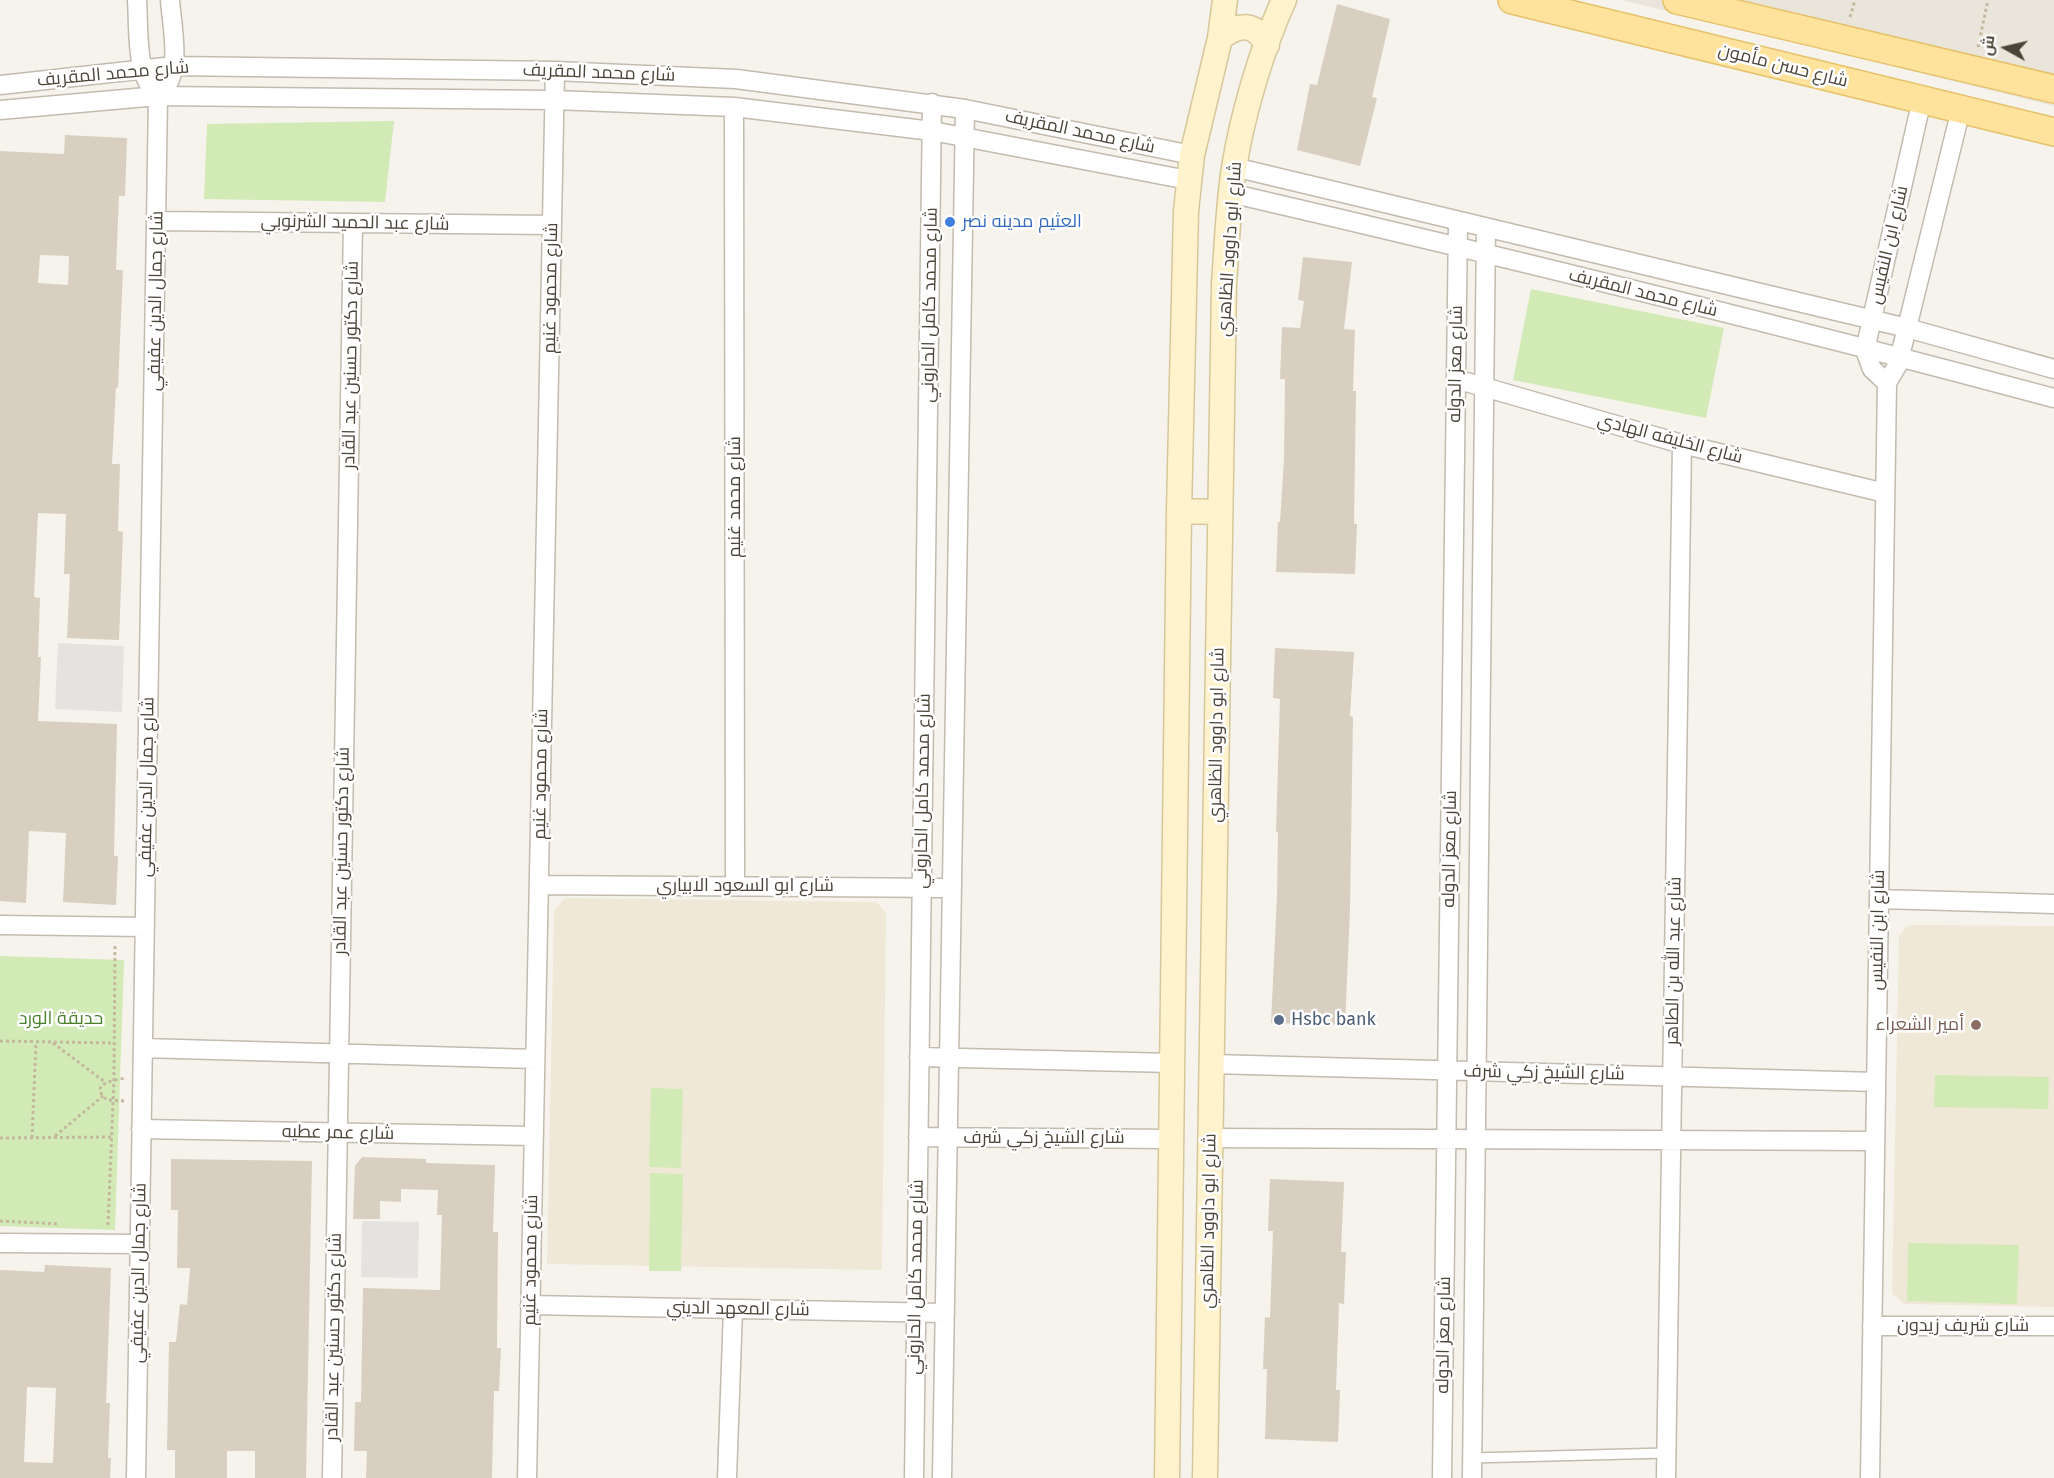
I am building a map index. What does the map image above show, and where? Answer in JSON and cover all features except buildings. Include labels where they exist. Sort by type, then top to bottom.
[{"type":"main road","name":"شارع حسن مأمون","points":[[1512,0],[2054,132]]},
{"type":"main road","points":[[1677,0],[2054,89]]},
{"type":"street","points":[[136,0],[142,70],[148,85],[158,96]]},
{"type":"street","name":"شارع جمال الدين عفيفي","points":[[136,1478],[158,96],[168,86],[174,66],[170,0]]},
{"type":"street","points":[[1167,1478],[1179,512],[1185,242],[1188,180],[1192,155],[1220,39],[1225,0]]},
{"type":"street","name":"شارع ابو داوود الظاهري","points":[[1205,1478],[1224,284],[1234,167],[1245,117],[1266,45],[1284,0]]},
{"type":"street","points":[[1220,39],[1230,30],[1239,27],[1248,28],[1256,31],[1266,45]]},
{"type":"street","name":"شارع محمد المقريف","points":[[0,86],[174,66],[555,71],[736,79],[965,109],[1192,155]]},
{"type":"street","name":"شارع محمود غنيم","points":[[527,1478],[555,71]]},
{"type":"street","name":"شارع محمد المقريف","points":[[0,110],[158,96],[554,100],[734,107],[932,130],[1188,180]]},
{"type":"street","name":"شارع ابن النفيس","points":[[1866,350],[1922,99]]},
{"type":"street","name":"شارع محمد كامل الحاروني","points":[[914,1478],[932,104]]},
{"type":"street","name":"شارع محمد غنيم","points":[[734,107],[735,886]]},
{"type":"street","name":"شارع محمد كامل الحاروني","points":[[942,1478],[965,109]]},
{"type":"street","name":"شارع ابن النفيس","points":[[1870,1478],[1887,383],[1895,371],[1907,328],[1961,109]]},
{"type":"street","name":"شارع محمد المقريف","points":[[1234,167],[1907,328],[2054,369]]},
{"type":"street","name":"شارع محمد المقريف","points":[[1230,193],[1458,246],[1899,357],[2054,399]]},
{"type":"street","name":"شارع عبد الحميد الشرنوبي","points":[[157,221],[552,225]]},
{"type":"street","name":"شارع معز الدوله","points":[[1442,1478],[1458,221]]},
{"type":"street","name":"شارع دكتور حسنين عبد القادر","points":[[332,1478],[353,224]]},
{"type":"street","name":"شارع معز الدوله","points":[[1472,1478],[1486,228]]},
{"type":"street","points":[[1866,350],[1872,369],[1887,383]]},
{"type":"street","name":"شارع الخليفه الهادي","points":[[1456,379],[1682,444],[1885,493]]},
{"type":"street","name":"شارع عبد الله بن الطاهر","points":[[1666,1478],[1682,444]]},
{"type":"street","points":[[1179,512],[1220,512]]},
{"type":"street","name":"شارع ابو السعود الابياري","points":[[539,885],[952,888]]},
{"type":"street","points":[[1879,899],[2054,904]]},
{"type":"street","points":[[0,925],[145,927]]},
{"type":"street","points":[[143,1048],[535,1059]]},
{"type":"street","points":[[919,1057],[1172,1063]]},
{"type":"street","name":"شارع الشيخ زكي شرف","points":[[1212,1064],[1876,1082]]},
{"type":"street","name":"شارع عمر عطيه","points":[[141,1129],[534,1136]]},
{"type":"street","name":"شارع الشيخ زكي شرف","points":[[918,1137],[1171,1139]]},
{"type":"street","points":[[1211,1138],[1875,1141]]},
{"type":"street","points":[[0,1243],[140,1244]]},
{"type":"street","name":"شارع المعهد الديني","points":[[530,1305],[945,1313]]},
{"type":"street","points":[[728,1478],[733,1309]]},
{"type":"street","name":"شارع شريف زيدون","points":[[1872,1326],[2054,1326]]},
{"type":"lane","points":[[1472,1458],[1666,1454]]},
{"type":"path","points":[[1973,70],[1988,0]]},
{"type":"path","points":[[99,1225],[110,1225],[116,926]]},
{"type":"path","points":[[0,1041],[114,1043]]},
{"type":"path","points":[[32,1138],[36,1042]]},
{"type":"path","points":[[52,1042],[105,1082]]},
{"type":"path","points":[[142,1077],[114,1079],[105,1082],[101,1089],[107,1100],[142,1102]]},
{"type":"path","points":[[54,1138],[103,1096]]},
{"type":"path","points":[[0,1138],[112,1137]]},
{"type":"path","points":[[0,1221],[66,1224]]},
{"type":"shaded area","points":[[1622,0],[2054,0],[2054,106]]},
{"type":"shaded area","points":[[58,643],[124,646],[122,712],[55,709]]},
{"type":"shaded area","points":[[565,898],[877,902],[886,913],[882,1270],[547,1264],[554,911]]},
{"type":"shaded area","points":[[1912,925],[2054,926],[2054,1307],[1904,1304],[1892,1293],[1899,936],[1906,927]]},
{"type":"shaded area","points":[[362,1221],[419,1222],[418,1278],[361,1277]]},
{"type":"green space","points":[[394,121],[385,202],[204,199],[207,124]]},
{"type":"green space","points":[[1531,289],[1724,328],[1706,418],[1513,380]]},
{"type":"green space","name":"حديقة الورد","points":[[0,956],[124,960],[115,1230],[0,1226]]},
{"type":"green space","points":[[1935,1075],[2049,1077],[2048,1109],[1934,1107]]},
{"type":"green space","points":[[651,1088],[683,1089],[681,1168],[649,1167]]},
{"type":"green space","points":[[650,1173],[683,1174],[681,1271],[649,1271]]},
{"type":"green space","points":[[1908,1243],[2019,1245],[2017,1304],[1907,1301]]},
{"type":"place","name":"العثيم مدينه نصر","points":[[950,222]]},
{"type":"place","name":"Hsbc bank","points":[[1279,1020]]},
{"type":"place","name":"أمير الشعراء","points":[[1976,1025]]}]
